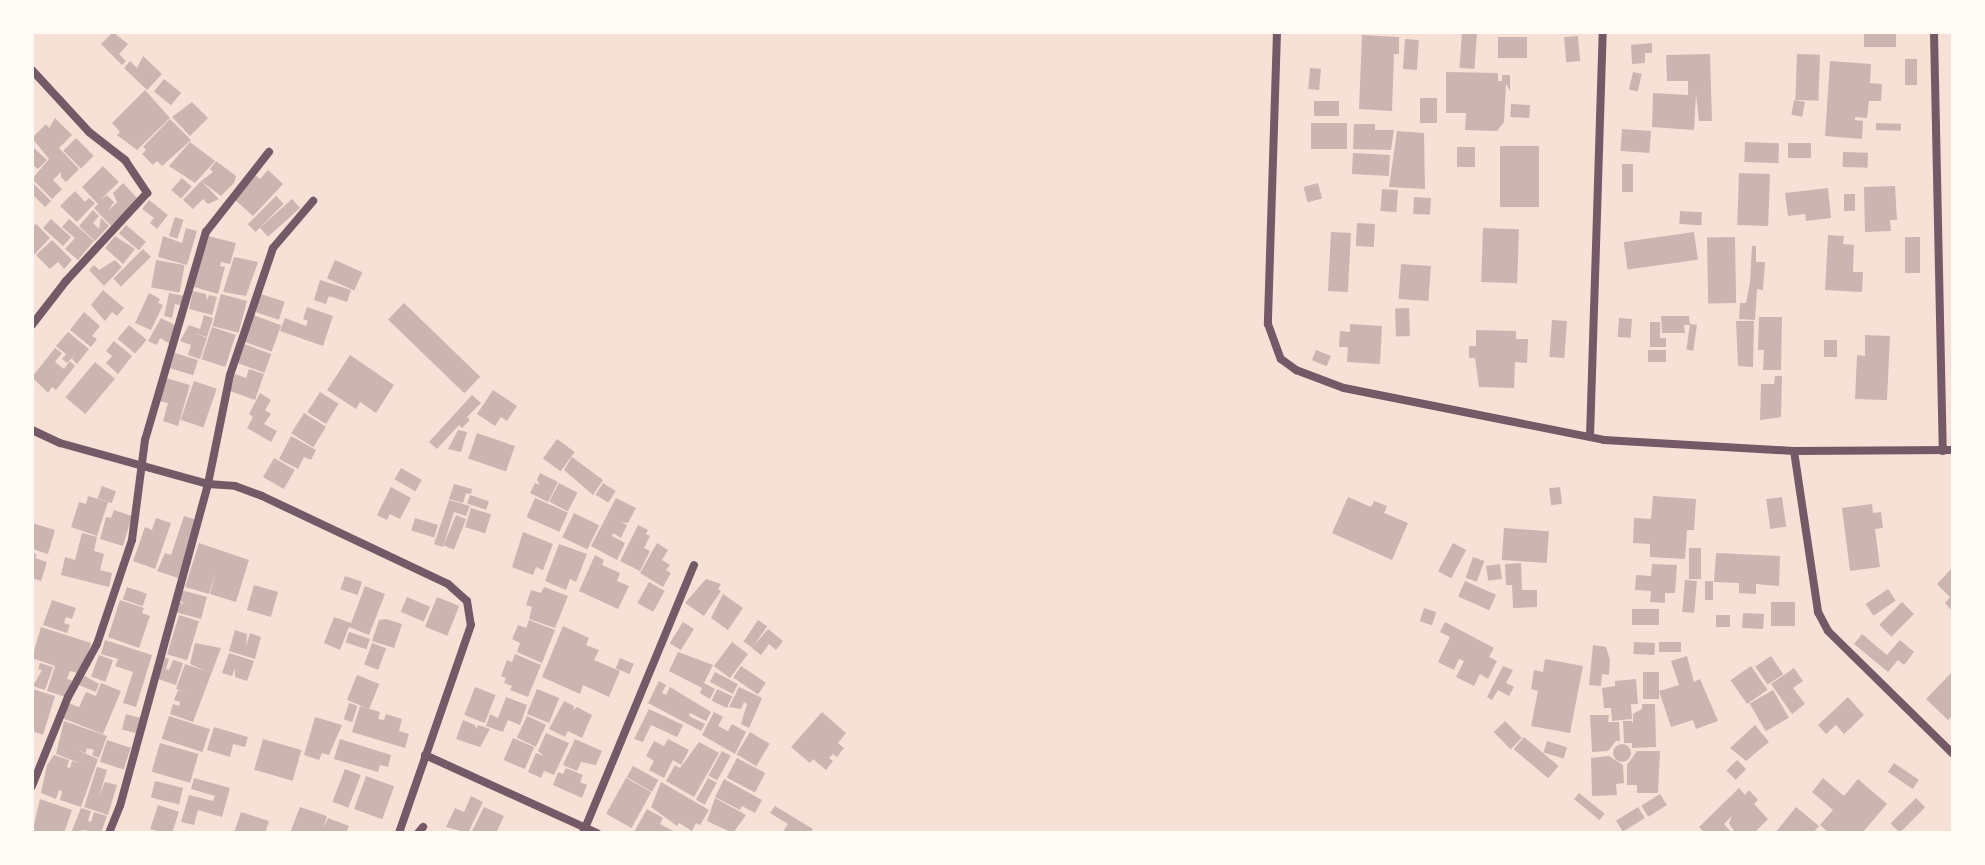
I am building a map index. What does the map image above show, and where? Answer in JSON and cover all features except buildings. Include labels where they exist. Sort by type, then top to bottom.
[{"type":"street","points":[[1277,32],[1268,324],[1281,359],[1313,379],[1344,388],[1590,437],[1794,451],[1953,450]]},
{"type":"street","points":[[1590,437],[1603,32]]},
{"type":"street","points":[[1934,32],[1943,451]]},
{"type":"street","points":[[32,70],[89,132],[125,160],[147,193],[66,281],[32,325]]},
{"type":"street","points":[[32,786],[107,614],[132,540],[145,440],[206,232],[269,152]]},
{"type":"street","points":[[109,833],[120,806],[208,484],[230,375],[273,248],[313,201]]},
{"type":"street","points":[[32,430],[60,443],[142,463],[208,484],[235,486],[262,496],[448,584],[467,601],[471,625],[399,833]]},
{"type":"street","points":[[1794,451],[1818,612],[1828,631],[1953,754]]},
{"type":"street","points":[[584,830],[694,565]]},
{"type":"street","points":[[425,755],[584,830],[597,833]]}]
